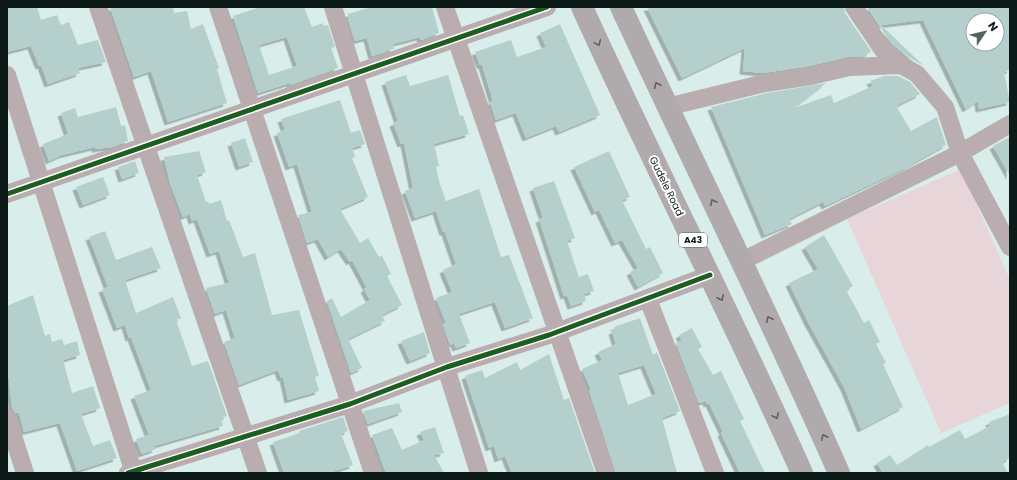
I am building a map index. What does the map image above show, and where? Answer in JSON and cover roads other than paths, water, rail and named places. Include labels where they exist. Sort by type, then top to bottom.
[{"type":"highway","name":"Gudele Road","points":[[582,7],[616,83],[710,275],[802,473]]},
{"type":"highway","points":[[621,7],[667,107],[742,261],[839,473]]},
{"type":"street","points":[[98,7],[258,473]]},
{"type":"street","points":[[218,7],[373,473]]},
{"type":"street","points":[[333,7],[355,73],[479,473]]},
{"type":"street","points":[[445,7],[606,473]]},
{"type":"street","points":[[7,194],[547,7]]},
{"type":"street","points":[[854,7],[883,50],[901,66],[917,74],[945,107],[960,153],[1010,247]]},
{"type":"street","points":[[667,107],[764,83],[811,76],[849,67],[901,66]]},
{"type":"street","points":[[7,75],[42,182],[132,472],[350,404],[447,367],[557,332],[710,275]]},
{"type":"street","points":[[742,261],[960,153],[1010,124]]},
{"type":"street","points":[[648,299],[715,473]]},
{"type":"street","points":[[7,417],[25,473]]}]
